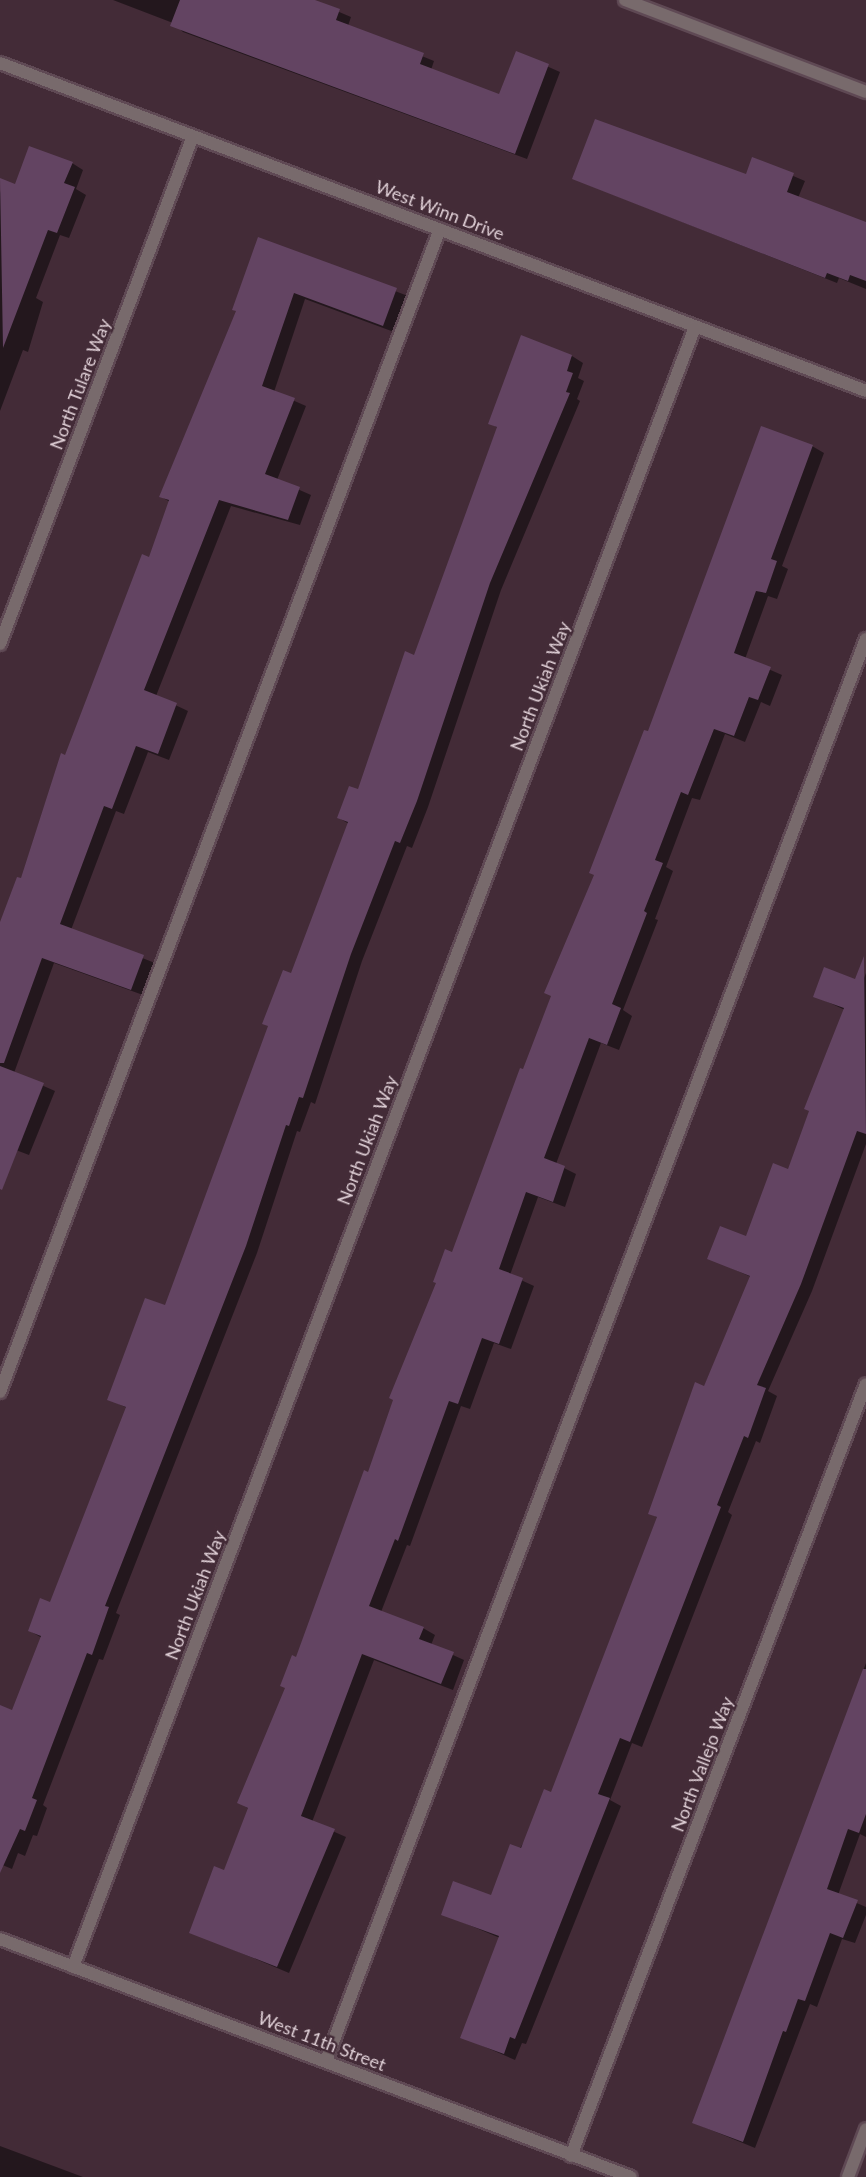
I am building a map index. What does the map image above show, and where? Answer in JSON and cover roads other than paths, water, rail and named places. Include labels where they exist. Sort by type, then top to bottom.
[{"type":"street","points":[[625,0],[866,92]]},
{"type":"street","name":"West Winn Drive","points":[[0,63],[866,391]]},
{"type":"street","name":"North Tulare Way","points":[[0,644],[193,136]]},
{"type":"street","points":[[0,1392],[440,229]]},
{"type":"street","name":"North Ukiah Way","points":[[73,1967],[695,327]]},
{"type":"street","points":[[326,2061],[866,639]]},
{"type":"street","name":"North Vallejo Way","points":[[571,2156],[866,1384]]},
{"type":"street","name":"West 11th Street","points":[[0,1939],[631,2177]]},
{"type":"street","points":[[848,2177],[866,2129]]}]
